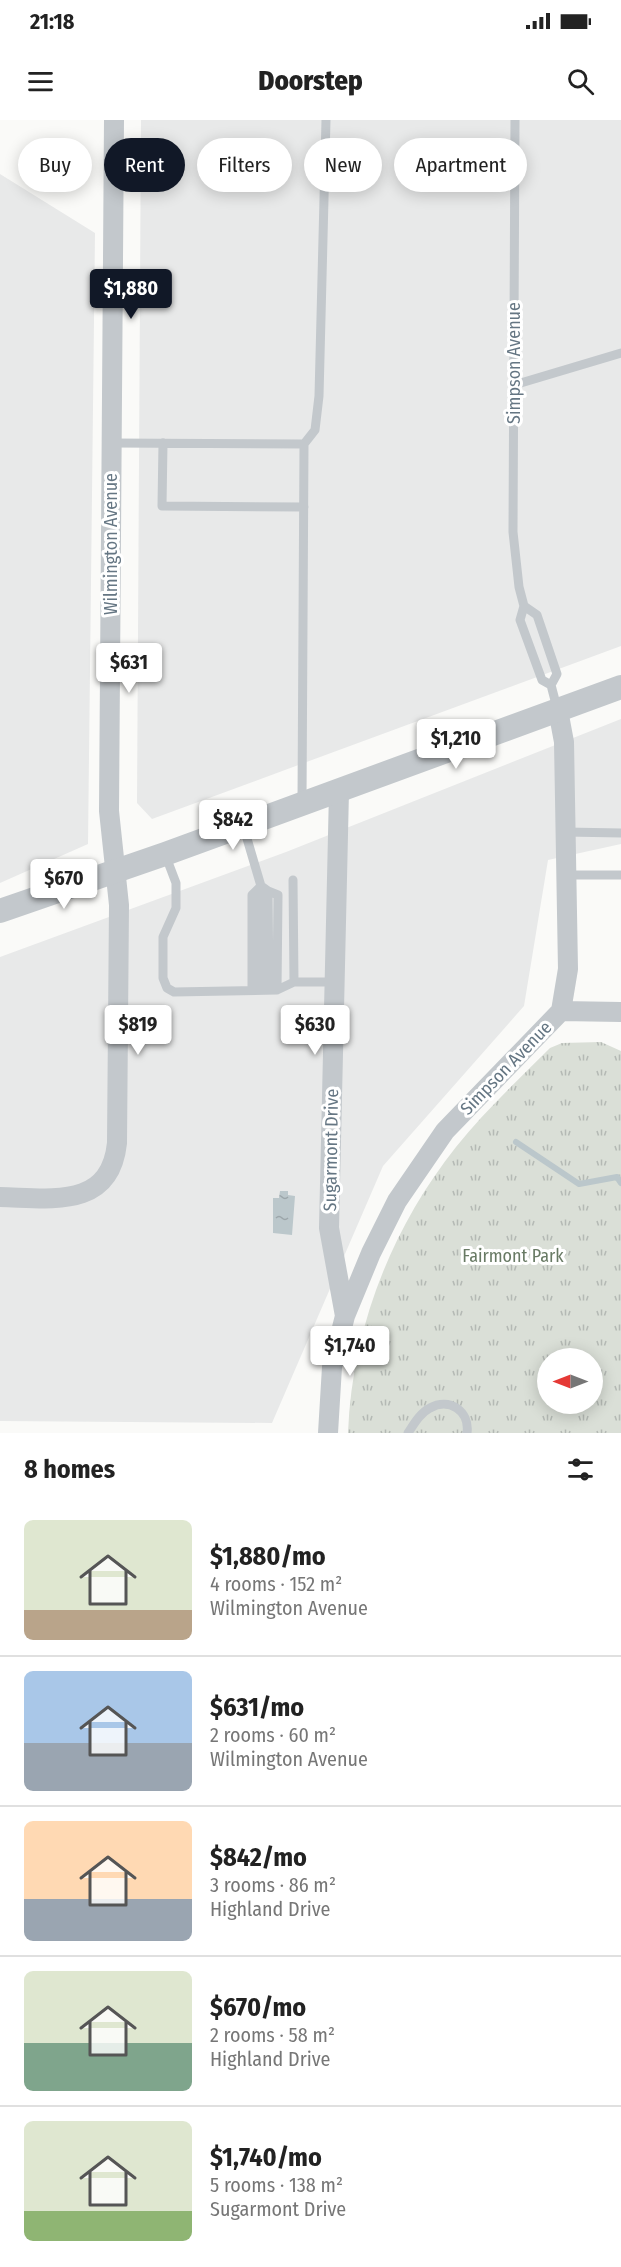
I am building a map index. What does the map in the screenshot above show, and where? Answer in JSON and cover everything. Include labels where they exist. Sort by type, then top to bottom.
[{"type":"street","name":"Wilmington Avenue","points":[[0,1197],[79,1196],[97,1185],[112,1166],[117,1143],[119,905],[109,812],[114,120]]},
{"type":"street","points":[[0,912],[621,687]]},
{"type":"street","name":"Simpson Avenue","points":[[345,1316],[383,1226],[427,1154],[480,1092],[561,1011],[568,969],[564,742],[558,710]]},
{"type":"street","name":"Sugarmont Drive","points":[[328,1433],[332,1367],[345,1316],[329,1228],[339,791]]},
{"type":"street","points":[[561,1011],[621,1012]]},
{"type":"lane","points":[[302,804],[304,444],[315,430],[320,396],[326,120]]},
{"type":"lane","name":"Simpson Avenue","points":[[515,120],[513,532],[519,587],[524,606],[520,620],[542,680],[551,685],[558,710]]},
{"type":"lane","points":[[514,385],[621,353]]},
{"type":"lane","points":[[111,443],[304,444]]},
{"type":"lane","points":[[163,443],[162,506],[304,507]]},
{"type":"lane","name":"Simpson Avenue","points":[[524,606],[537,615],[554,664],[557,675],[551,685]]},
{"type":"lane","points":[[243,825],[265,889],[265,990]]},
{"type":"lane","points":[[566,832],[621,833]]},
{"type":"lane","points":[[165,854],[176,883],[176,908],[163,937],[163,978],[167,988],[174,992],[265,990],[294,981],[335,981]]},
{"type":"lane","points":[[567,875],[621,875]]},
{"type":"lane","points":[[293,880],[294,981]]},
{"type":"lane","points":[[265,990],[252,895],[265,889],[294,902]]},
{"type":"lane","points":[[265,990],[278,895]]},
{"type":"lane","points":[[408,1433],[421,1414],[438,1404],[451,1404],[462,1412],[468,1425],[467,1433]]},
{"type":"shaded area","points":[[141,120],[621,120],[621,646],[152,819],[137,803],[141,192],[185,192],[185,138],[141,138]]},
{"type":"shaded area","points":[[0,174],[18,185],[18,192],[29,192],[95,233],[88,844],[0,883]]},
{"type":"shaded area","points":[[621,719],[621,844],[548,860],[524,1006],[383,1166],[272,1423],[0,1421],[0,957],[286,852]]},
{"type":"green space","name":"Fairmont Park","points":[[601,1042],[621,1051],[621,1433],[348,1433],[357,1356],[379,1282],[394,1246],[412,1212],[456,1147],[478,1121],[550,1048],[562,1043]]},
{"type":"water","points":[[280,1191],[288,1191],[288,1195],[295,1196],[292,1235],[273,1233],[273,1198],[279,1198]]},
{"type":"waterway","points":[[516,1142],[579,1184],[617,1177],[621,1183]]}]
